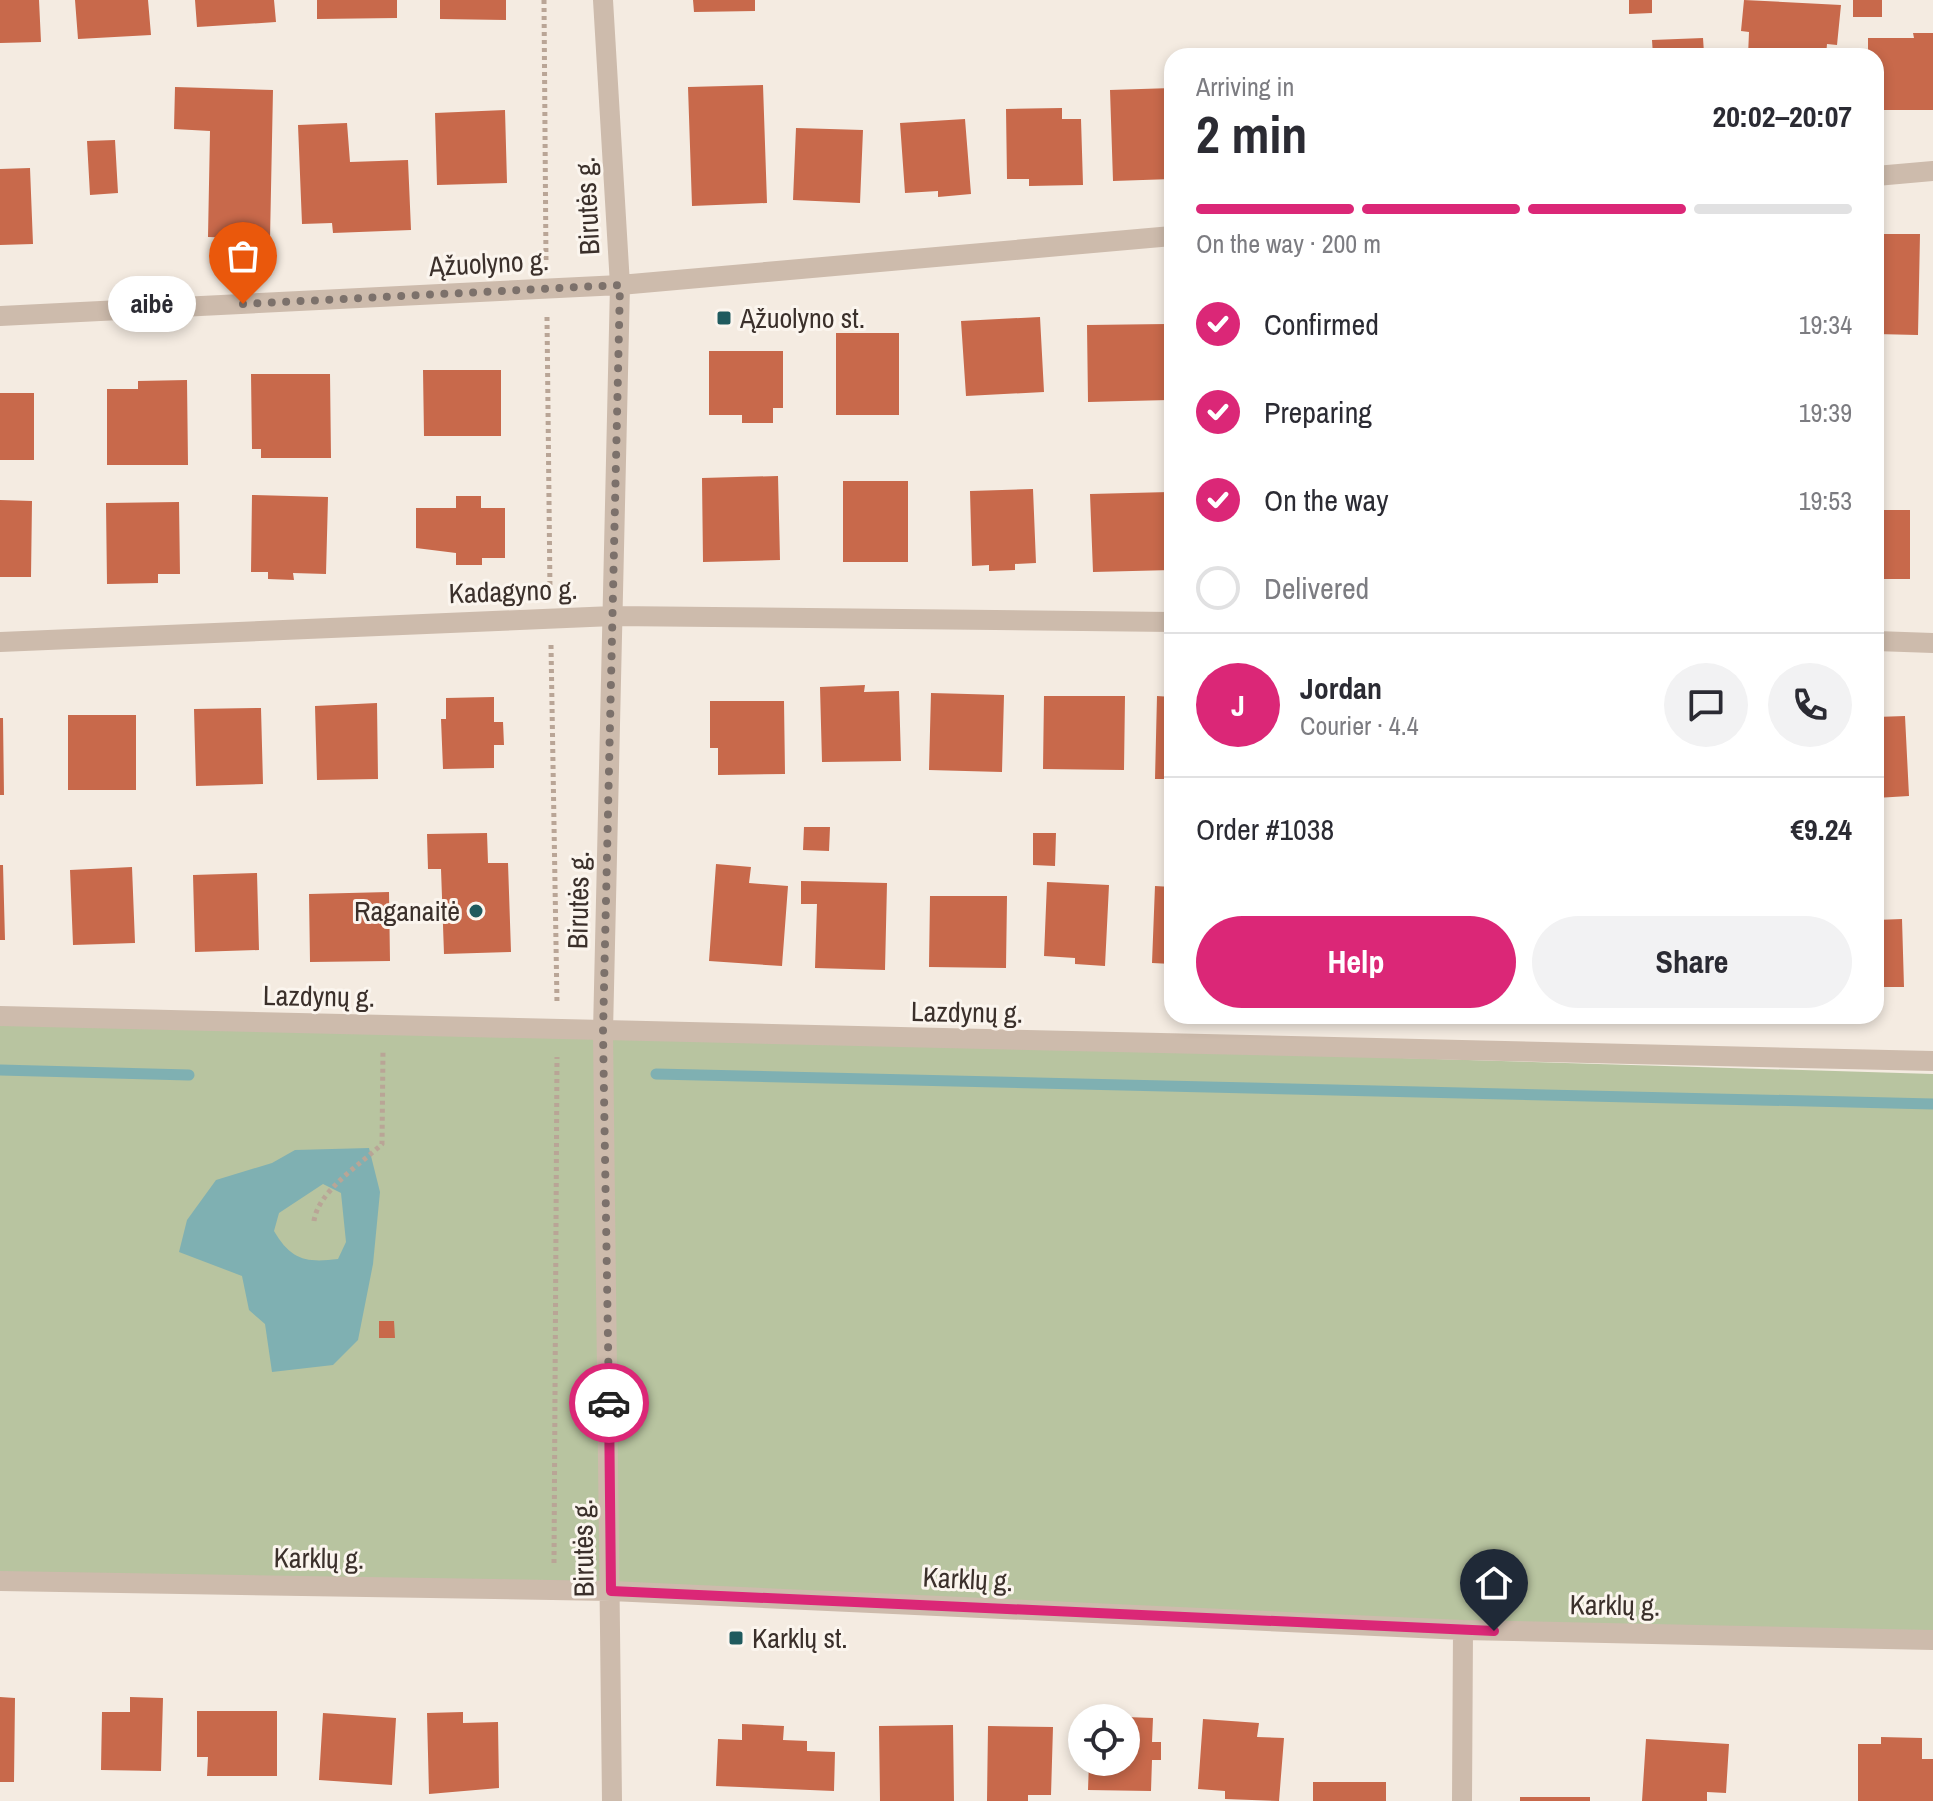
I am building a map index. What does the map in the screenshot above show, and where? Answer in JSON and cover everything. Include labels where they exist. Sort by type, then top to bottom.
[{"type":"street","name":"Birutės g.","points":[[603,0],[620,285],[603,1032],[612,1801]]},
{"type":"street","points":[[1884,175],[1933,171]]},
{"type":"street","name":"Ąžuolyno g.","points":[[0,316],[620,285],[1164,237]]},
{"type":"street","name":"Kadagyno g.","points":[[0,642],[551,617],[1164,622]]},
{"type":"street","points":[[1884,641],[1933,643]]},
{"type":"street","name":"Lazdynų g.","points":[[0,1016],[1933,1061]]},
{"type":"street","name":"Karklų g.","points":[[0,1581],[611,1591],[1463,1630],[1933,1640]]},
{"type":"street","points":[[1462,1801],[1463,1630]]},
{"type":"path","points":[[544,0],[558,1029],[555,1590]]},
{"type":"path","points":[[314,1221],[316,1210],[334,1189],[382,1144],[384,1025]]},
{"type":"green space","points":[[0,1016],[1933,1074],[1933,1640],[611,1591],[0,1581]]},
{"type":"water","points":[[369,1148],[380,1192],[373,1264],[358,1340],[333,1365],[272,1372],[265,1324],[249,1310],[242,1276],[179,1252],[187,1220],[216,1180],[272,1163],[295,1150]],"holes":[[[323,1184],[341,1193],[346,1242],[338,1259],[308,1260],[293,1254],[274,1231],[279,1213]]]},
{"type":"building","points":[[0,0],[39,0],[41,42],[0,43]]},
{"type":"building","points":[[75,0],[148,0],[151,35],[78,39]]},
{"type":"building","points":[[195,0],[274,0],[276,22],[197,27]]},
{"type":"building","points":[[317,0],[397,0],[397,18],[317,19]]},
{"type":"building","points":[[440,0],[506,0],[506,20],[440,19]]},
{"type":"building","points":[[693,0],[755,0],[755,11],[694,12]]},
{"type":"building","points":[[1629,0],[1652,0],[1652,13],[1629,14]]},
{"type":"building","points":[[1744,0],[1841,5],[1837,45],[1827,44],[1827,48],[1748,48],[1749,32],[1741,31]]},
{"type":"building","points":[[1853,0],[1882,0],[1882,17],[1853,17]]},
{"type":"building","points":[[1913,33],[1933,33],[1933,110],[1884,110],[1884,48],[1868,48],[1868,38],[1914,38]]},
{"type":"building","points":[[1703,38],[1704,48],[1652,48],[1652,40]]},
{"type":"building","points":[[763,85],[767,203],[692,206],[688,87]]},
{"type":"building","points":[[175,87],[273,90],[270,239],[208,237],[210,131],[174,129]]},
{"type":"building","points":[[1164,88],[1164,179],[1113,181],[1110,90]]},
{"type":"building","points":[[1062,108],[1062,119],[1081,119],[1083,185],[1029,186],[1029,179],[1007,179],[1006,109]]},
{"type":"building","points":[[505,110],[507,183],[437,185],[435,113]]},
{"type":"building","points":[[965,119],[971,194],[938,197],[938,191],[905,193],[900,123]]},
{"type":"building","points":[[347,123],[350,162],[408,160],[411,230],[333,233],[332,223],[302,224],[298,125]]},
{"type":"building","points":[[796,128],[863,130],[860,203],[793,200]]},
{"type":"building","points":[[115,140],[118,193],[90,195],[87,141]]},
{"type":"building","points":[[30,168],[33,244],[0,245],[0,169]]},
{"type":"building","points":[[1884,234],[1920,234],[1918,335],[1884,334]]},
{"type":"building","points":[[1040,317],[1044,392],[966,396],[961,321]]},
{"type":"building","points":[[1164,324],[1164,400],[1088,402],[1087,325]]},
{"type":"building","points":[[836,333],[899,333],[899,415],[836,415]]},
{"type":"building","points":[[709,351],[783,351],[783,408],[773,408],[773,423],[742,423],[742,415],[709,415]]},
{"type":"building","points":[[423,370],[501,370],[501,436],[424,436]]},
{"type":"building","points":[[251,374],[330,374],[331,458],[261,458],[261,449],[252,449]]},
{"type":"building","points":[[187,380],[188,465],[107,465],[107,389],[138,389],[138,381]]},
{"type":"building","points":[[0,393],[34,393],[34,460],[0,460]]},
{"type":"building","points":[[778,476],[780,560],[703,562],[702,478]]},
{"type":"building","points":[[843,481],[908,481],[908,562],[843,562]]},
{"type":"building","points":[[1033,489],[1036,563],[1015,564],[1015,570],[989,571],[989,565],[972,566],[970,491]]},
{"type":"building","points":[[1164,492],[1164,570],[1093,572],[1090,494]]},
{"type":"building","points":[[252,495],[328,497],[326,574],[293,573],[294,580],[268,579],[268,572],[251,572]]},
{"type":"building","points":[[456,496],[481,496],[481,508],[505,508],[505,558],[482,558],[482,565],[456,565],[456,553],[416,548],[416,508],[456,508]]},
{"type":"building","points":[[0,500],[32,501],[31,577],[0,577]]},
{"type":"building","points":[[179,502],[180,574],[158,574],[158,583],[107,584],[106,503]]},
{"type":"building","points":[[1884,510],[1910,510],[1910,579],[1884,579]]},
{"type":"building","points":[[865,685],[864,692],[899,691],[901,761],[822,762],[820,687]]},
{"type":"building","points":[[931,693],[1004,695],[1002,772],[929,770]]},
{"type":"building","points":[[1044,696],[1125,696],[1124,770],[1043,769]]},
{"type":"building","points":[[1157,696],[1164,696],[1164,779],[1155,779]]},
{"type":"building","points":[[494,697],[494,722],[503,722],[504,745],[494,745],[494,768],[443,769],[441,719],[446,719],[446,698]]},
{"type":"building","points":[[710,701],[784,701],[785,774],[718,775],[718,748],[710,748]]},
{"type":"building","points":[[377,703],[378,779],[317,780],[315,706]]},
{"type":"building","points":[[261,708],[263,784],[196,786],[194,709]]},
{"type":"building","points":[[68,715],[136,715],[136,790],[68,790]]},
{"type":"building","points":[[1905,716],[1909,796],[1884,798],[1884,717]]},
{"type":"building","points":[[0,718],[3,718],[4,795],[0,795]]},
{"type":"building","points":[[804,827],[830,827],[829,851],[803,850]]},
{"type":"building","name":"Raganaitė","points":[[487,833],[488,863],[508,863],[511,952],[444,954],[441,869],[428,869],[427,834]]},
{"type":"building","points":[[1033,833],[1056,833],[1055,866],[1033,865]]},
{"type":"building","points":[[716,864],[751,867],[749,883],[788,886],[782,966],[709,961]]},
{"type":"building","points":[[0,865],[3,865],[5,940],[0,940]]},
{"type":"building","points":[[132,867],[135,943],[73,945],[70,870]]},
{"type":"building","points":[[257,873],[259,950],[195,952],[193,875]]},
{"type":"building","points":[[801,881],[887,883],[885,970],[815,968],[817,904],[801,904]]},
{"type":"building","points":[[1047,882],[1109,885],[1105,966],[1075,964],[1075,958],[1044,956]]},
{"type":"building","points":[[1155,886],[1164,887],[1164,964],[1152,963]]},
{"type":"building","points":[[389,892],[390,961],[310,962],[309,894]]},
{"type":"building","points":[[930,896],[1007,896],[1006,968],[929,967]]},
{"type":"building","points":[[1902,919],[1904,987],[1884,987],[1884,920]]},
{"type":"building","points":[[379,1321],[394,1321],[395,1338],[379,1338]]},
{"type":"building","points":[[0,1697],[15,1698],[14,1782],[0,1782]]},
{"type":"building","points":[[130,1697],[163,1698],[161,1771],[101,1770],[102,1712],[130,1712]]},
{"type":"building","points":[[197,1711],[277,1711],[277,1776],[207,1776],[208,1757],[197,1757]]},
{"type":"building","points":[[463,1712],[463,1723],[498,1722],[499,1788],[429,1794],[427,1713]]},
{"type":"building","points":[[323,1713],[396,1718],[392,1785],[319,1780]]},
{"type":"building","points":[[1140,1718],[1153,1718],[1152,1742],[1161,1742],[1161,1760],[1152,1760],[1151,1791],[1088,1790],[1088,1776],[1140,1776]]},
{"type":"building","points":[[1203,1719],[1259,1723],[1257,1737],[1284,1738],[1279,1801],[1225,1799],[1225,1791],[1198,1789]]},
{"type":"building","points":[[742,1724],[784,1726],[783,1740],[807,1741],[807,1751],[835,1752],[834,1791],[716,1786],[718,1739],[742,1740]]},
{"type":"building","points":[[953,1725],[954,1801],[880,1801],[879,1726]]},
{"type":"building","points":[[988,1726],[1053,1727],[1051,1795],[1028,1795],[1028,1801],[987,1801]]},
{"type":"building","points":[[1881,1737],[1922,1738],[1922,1759],[1933,1759],[1933,1801],[1858,1801],[1858,1744],[1881,1744]]},
{"type":"building","points":[[1646,1739],[1729,1744],[1726,1793],[1707,1792],[1707,1801],[1642,1801]]},
{"type":"building","points":[[1313,1782],[1386,1782],[1386,1801],[1313,1801]]},
{"type":"building","points":[[1520,1797],[1590,1797],[1590,1801],[1520,1801]]},
{"type":"waterway","points":[[0,1070],[189,1075]]},
{"type":"waterway","points":[[656,1074],[1933,1104]]},
{"type":"way so far","points":[[243,304],[620,285],[603,1032],[609,1403]]},
{"type":"place","name":"aibė","points":[[243,304]]},
{"type":"place","name":"Ąžuolyno st.","points":[[724,318]]},
{"type":"place","name":"Raganaitė","points":[[476,911]]},
{"type":"place","name":"Karklų st.","points":[[736,1638]]},
{"type":"route","points":[[609,1403],[611,1591],[1494,1631]]}]
